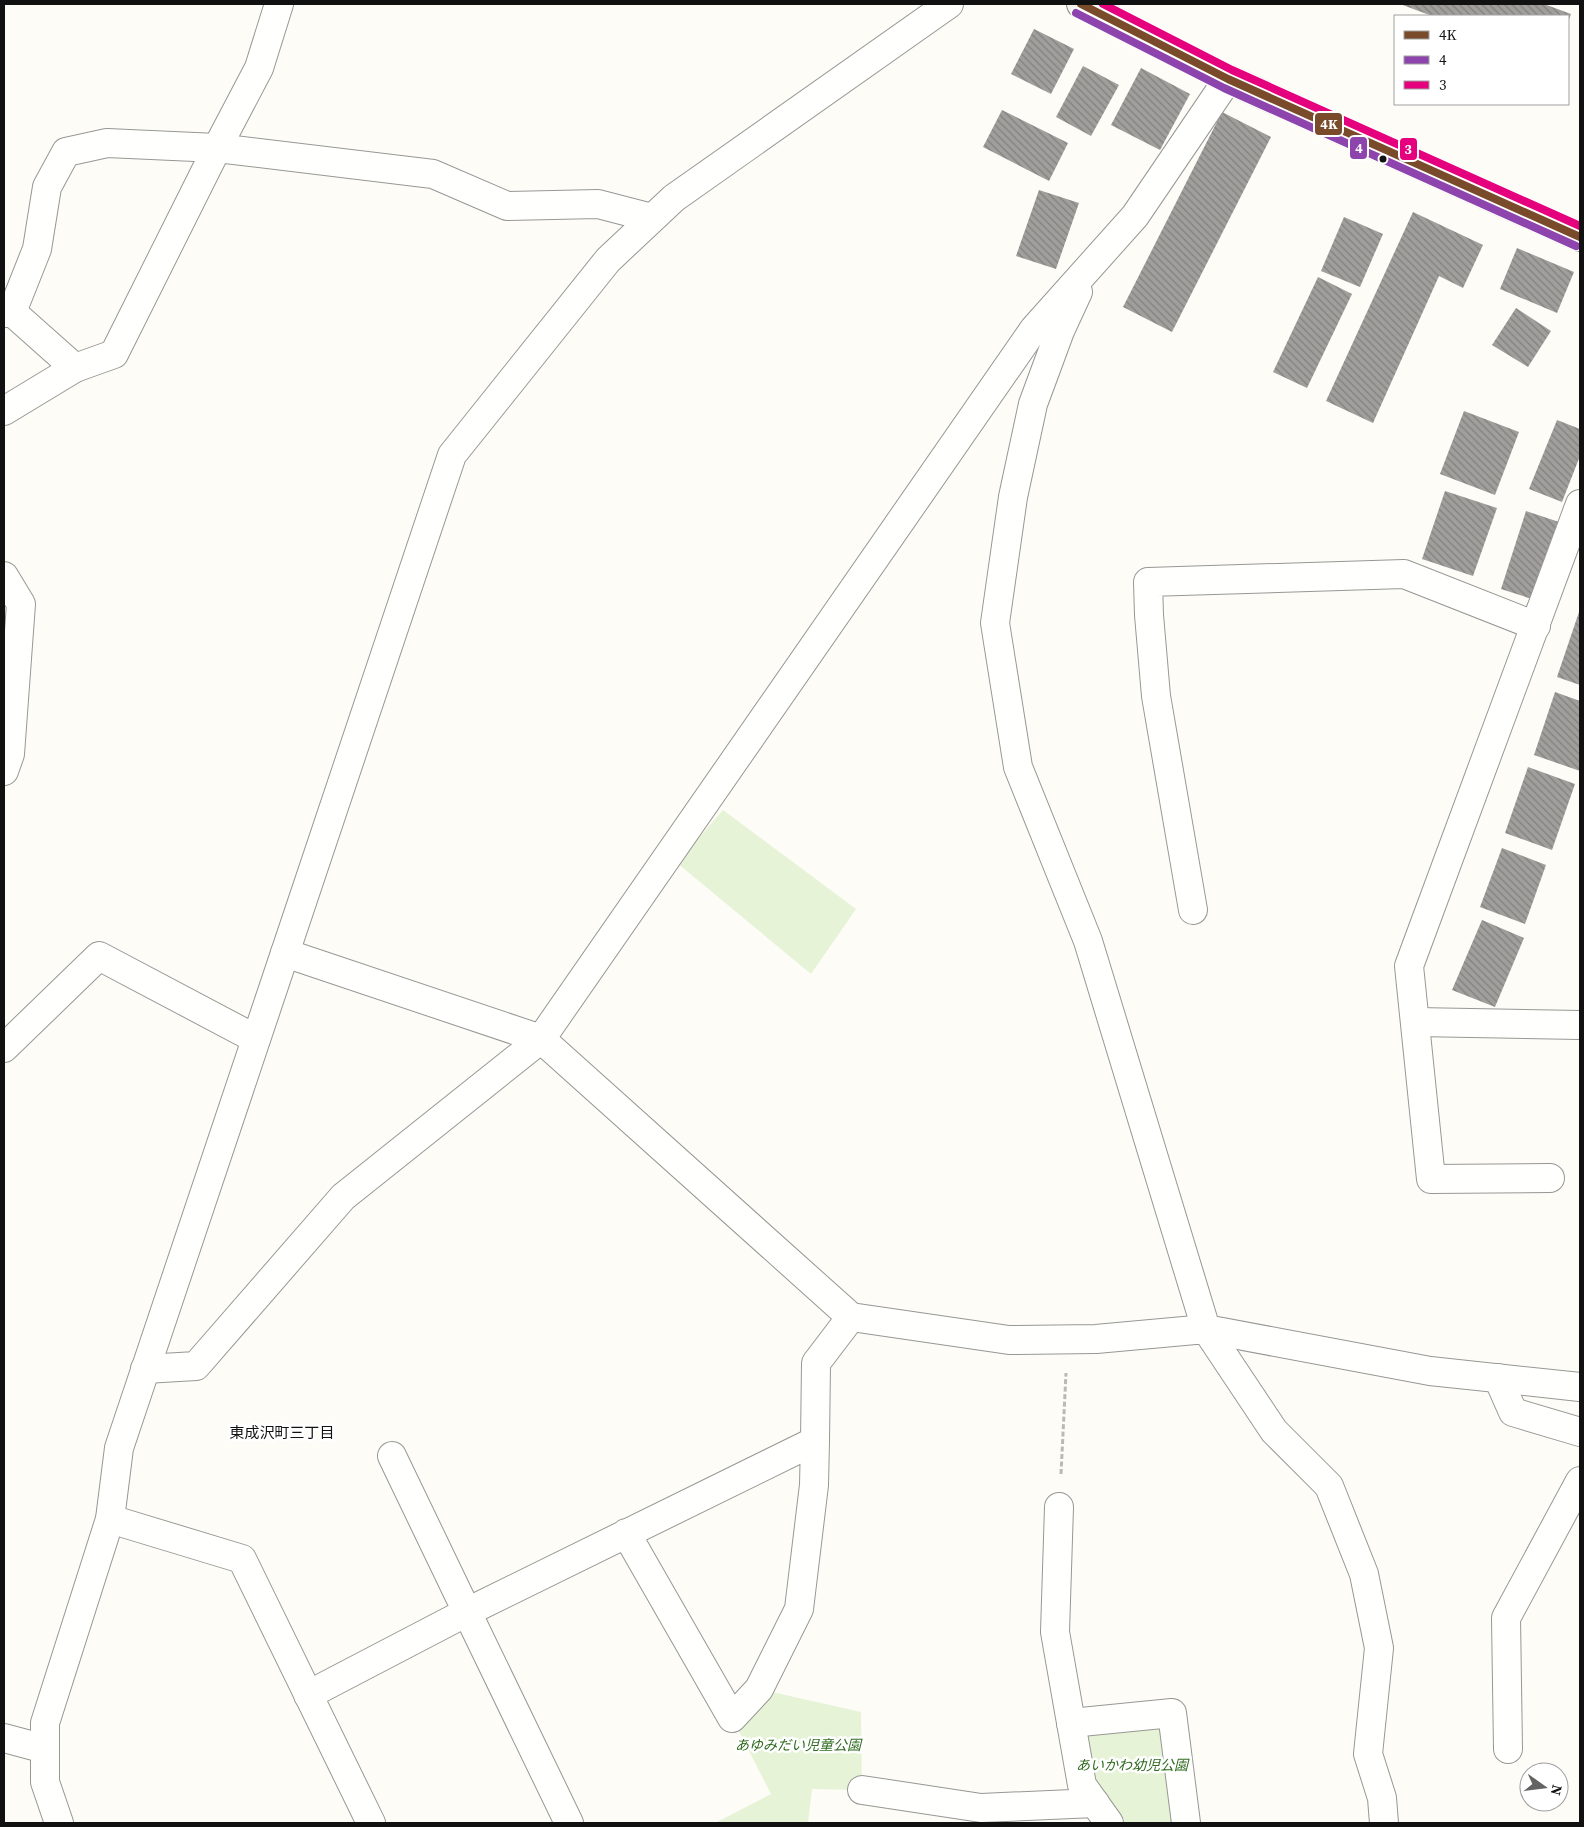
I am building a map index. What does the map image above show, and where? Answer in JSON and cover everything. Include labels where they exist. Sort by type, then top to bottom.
[{"type":"street","points":[[4,411],[18,400],[75,368],[114,354],[259,68],[280,4]]},
{"type":"street","points":[[59,1823],[45,1782],[45,1723],[110,1519],[119,1448],[452,455],[608,260],[674,198],[949,4]]},
{"type":"street","points":[[1081,4],[1228,79],[1580,237]]},
{"type":"street","points":[[145,1369],[196,1366],[343,1197],[541,1039],[1034,329],[1135,216],[1228,79]]},
{"type":"street","points":[[75,368],[8,313],[37,249],[47,188],[66,152],[107,143],[217,148],[433,174],[507,206],[598,204],[652,218]]},
{"type":"street","points":[[1091,265],[1060,331],[1033,404],[1013,497],[994,623],[1018,766],[1088,941],[1206,1329],[1274,1431],[1329,1486],[1364,1574],[1379,1648],[1368,1754],[1382,1798],[1384,1823]]},
{"type":"street","points":[[1550,1178],[1431,1179],[1409,966],[1580,504]]},
{"type":"street","points":[[1193,910],[1156,696],[1148,582],[1404,574],[1536,626]]},
{"type":"street","points":[[4,576],[21,604],[10,754],[4,770]]},
{"type":"street","points":[[285,953],[541,1039],[851,1317],[1009,1340],[1096,1339],[1206,1329],[1430,1371],[1580,1387]]},
{"type":"street","points":[[4,1048],[99,956],[256,1039]]},
{"type":"street","points":[[1416,1022],[1580,1025]]},
{"type":"street","points":[[626,1533],[732,1718],[759,1689],[799,1609],[814,1485],[816,1363],[851,1317]]},
{"type":"street","points":[[1498,1378],[1513,1412],[1580,1432]]},
{"type":"street","points":[[308,1695],[467,1612],[814,1441]]},
{"type":"street","points":[[392,1456],[569,1823]]},
{"type":"street","points":[[1508,1749],[1506,1618],[1580,1481]]},
{"type":"street","points":[[1059,1508],[1055,1632],[1082,1786],[1102,1813]]},
{"type":"street","points":[[110,1519],[242,1559],[370,1823]]},
{"type":"street","points":[[1071,1723],[1172,1713],[1186,1823]]},
{"type":"street","points":[[4,1738],[44,1749]]},
{"type":"street","points":[[862,1790],[981,1808],[1102,1813]]},
{"type":"path","points":[[1059,1508],[1068,1339]]},
{"type":"green space","points":[[723,810],[856,909],[811,974],[677,863]]},
{"type":"green space","name":"あゆみだい児童公園","points":[[759,1689],[861,1712],[862,1790],[812,1789],[808,1823],[715,1823],[771,1794],[732,1718]]},
{"type":"green space","name":"あいかわ幼児公園","points":[[1172,1713],[1186,1823],[1109,1823],[1071,1723]]},
{"type":"building","points":[[1400,4],[1544,4],[1571,14],[1569,19],[1569,15],[1429,15]]},
{"type":"building","points":[[1034,29],[1074,49],[1051,94],[1011,74]]},
{"type":"building","points":[[1083,66],[1119,85],[1091,136],[1056,117]]},
{"type":"building","points":[[1141,68],[1190,94],[1160,150],[1111,125]]},
{"type":"building","points":[[1002,110],[1068,143],[1049,181],[983,147]]},
{"type":"building","points":[[1222,112],[1271,137],[1172,332],[1123,307]]},
{"type":"building","points":[[1039,190],[1079,203],[1056,269],[1016,256]]},
{"type":"building","points":[[1413,212],[1483,245],[1463,288],[1439,276],[1373,423],[1326,401]]},
{"type":"building","points":[[1344,217],[1383,234],[1360,287],[1321,271]]},
{"type":"building","points":[[1517,248],[1574,272],[1557,313],[1500,289]]},
{"type":"building","points":[[1318,277],[1352,294],[1307,388],[1273,372]]},
{"type":"building","points":[[1516,308],[1551,331],[1528,367],[1492,345]]},
{"type":"building","points":[[1464,411],[1519,432],[1495,495],[1440,474]]},
{"type":"building","points":[[1557,420],[1580,429],[1580,456],[1562,502],[1529,489]]},
{"type":"building","points":[[1445,491],[1497,508],[1473,576],[1422,559]]},
{"type":"building","points":[[1526,511],[1559,522],[1535,600],[1501,589]]},
{"type":"building","points":[[1580,609],[1580,685],[1557,677]]},
{"type":"building","points":[[1555,692],[1580,701],[1580,771],[1534,755]]},
{"type":"building","points":[[1528,767],[1575,784],[1552,850],[1505,833]]},
{"type":"building","points":[[1502,848],[1546,865],[1525,924],[1480,907]]},
{"type":"building","points":[[1482,920],[1524,938],[1495,1007],[1452,990]]},
{"type":"transit line","name":"4K","points":[[1081,4],[1228,79],[1580,237]]},
{"type":"transit line","name":"3","points":[[1103,4],[1232,70],[1580,226]]},
{"type":"transit line","name":"4","points":[[1076,13],[1224,88],[1576,246]]},
{"type":"district","name":"東成沢町三丁目","points":[[282,1432]]}]
